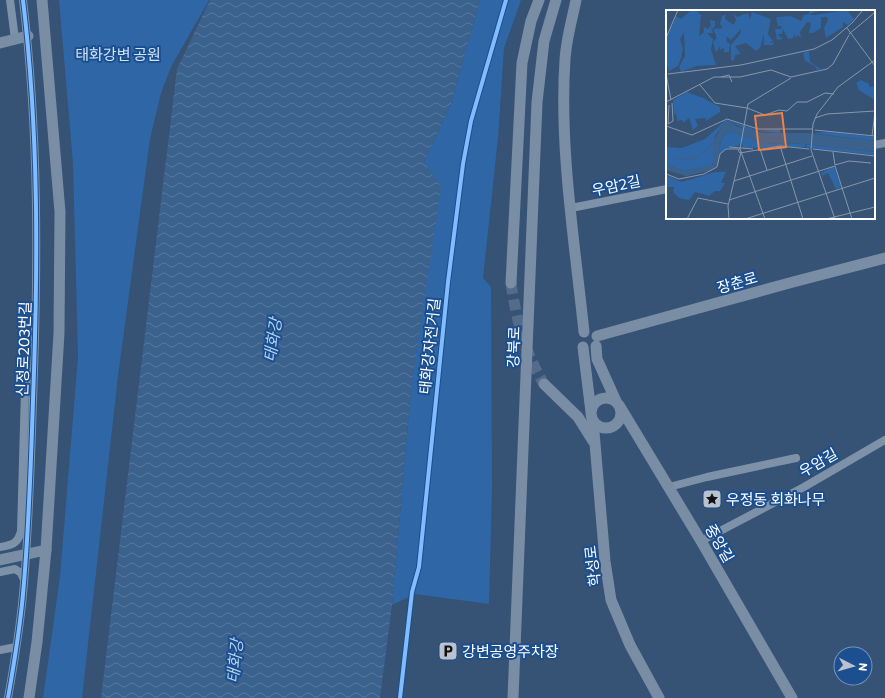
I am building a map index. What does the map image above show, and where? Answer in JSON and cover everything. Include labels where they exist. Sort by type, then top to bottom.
[{"type":"street","points":[[10,0],[15,39]]},
{"type":"street","name":"신정로203번길","points":[[8,698],[24,580],[30,494],[35,360],[37,267],[36,188],[28,36],[24,0]]},
{"type":"street","points":[[30,698],[46,550],[59,333],[60,212],[42,0]]},
{"type":"street","points":[[511,283],[522,63],[531,21],[539,0]]},
{"type":"street","name":"강북로","points":[[513,698],[537,102],[544,40],[556,0]]},
{"type":"street","points":[[576,0],[565,58],[564,88],[566,154],[584,332],[579,339],[583,347],[590,349],[596,341],[593,332],[584,332]]},
{"type":"street","points":[[0,42],[28,36]]},
{"type":"street","points":[[875,145],[885,143]]},
{"type":"street","name":"우암2길","points":[[571,208],[666,189]]},
{"type":"street","name":"장춘로","points":[[596,341],[793,282],[885,258]]},
{"type":"street","name":"중앙길","points":[[596,341],[597,359],[617,403],[669,487],[792,698]]},
{"type":"street","name":"학성로","points":[[583,347],[595,422],[605,561],[611,600],[630,645],[659,698]]},
{"type":"street","points":[[0,547],[15,544],[19,539],[21,531],[25,390],[35,360]]},
{"type":"street","points":[[544,384],[578,418],[591,438],[596,450]]},
{"type":"street","points":[[578,418],[595,422],[613,426],[620,419],[621,410],[617,403],[606,398],[596,401],[591,410],[595,422]]},
{"type":"street","name":"우암길","points":[[701,541],[804,487],[885,440]]},
{"type":"street","points":[[669,487],[707,477],[796,458]]},
{"type":"street","points":[[0,560],[46,550]]},
{"type":"street","points":[[0,572],[15,569],[21,573],[24,580]]},
{"type":"street","points":[[0,650],[16,647]]},
{"type":"green space","name":"태화강변 공원","points":[[59,0],[209,0],[171,67],[161,93],[150,139],[118,376],[82,698],[43,698],[60,576],[78,357],[73,163]]},
{"type":"green space","points":[[480,0],[521,0],[504,48],[498,138],[483,278],[491,287],[492,490],[489,604],[415,594],[392,605],[411,389],[440,187],[424,162],[451,104]]},
{"type":"water","name":"태화강","points":[[210,0],[480,0],[451,104],[424,162],[441,187],[411,389],[392,605],[380,698],[101,698],[177,69]]},
{"type":"tunnel","points":[[511,283],[522,335],[537,372],[544,384]]},
{"type":"cycle path","points":[[8,698],[20,620],[27,545],[35,350],[35,150],[23,0]]},
{"type":"cycle path","name":"태화강자전거길","points":[[400,698],[412,592],[419,567],[448,282],[463,164],[471,121],[506,0]]},
{"type":"place","name":"우정동 회화나무","points":[[712,499]]},
{"type":"place","name":"강변공영주차장","points":[[448,651]]}]
